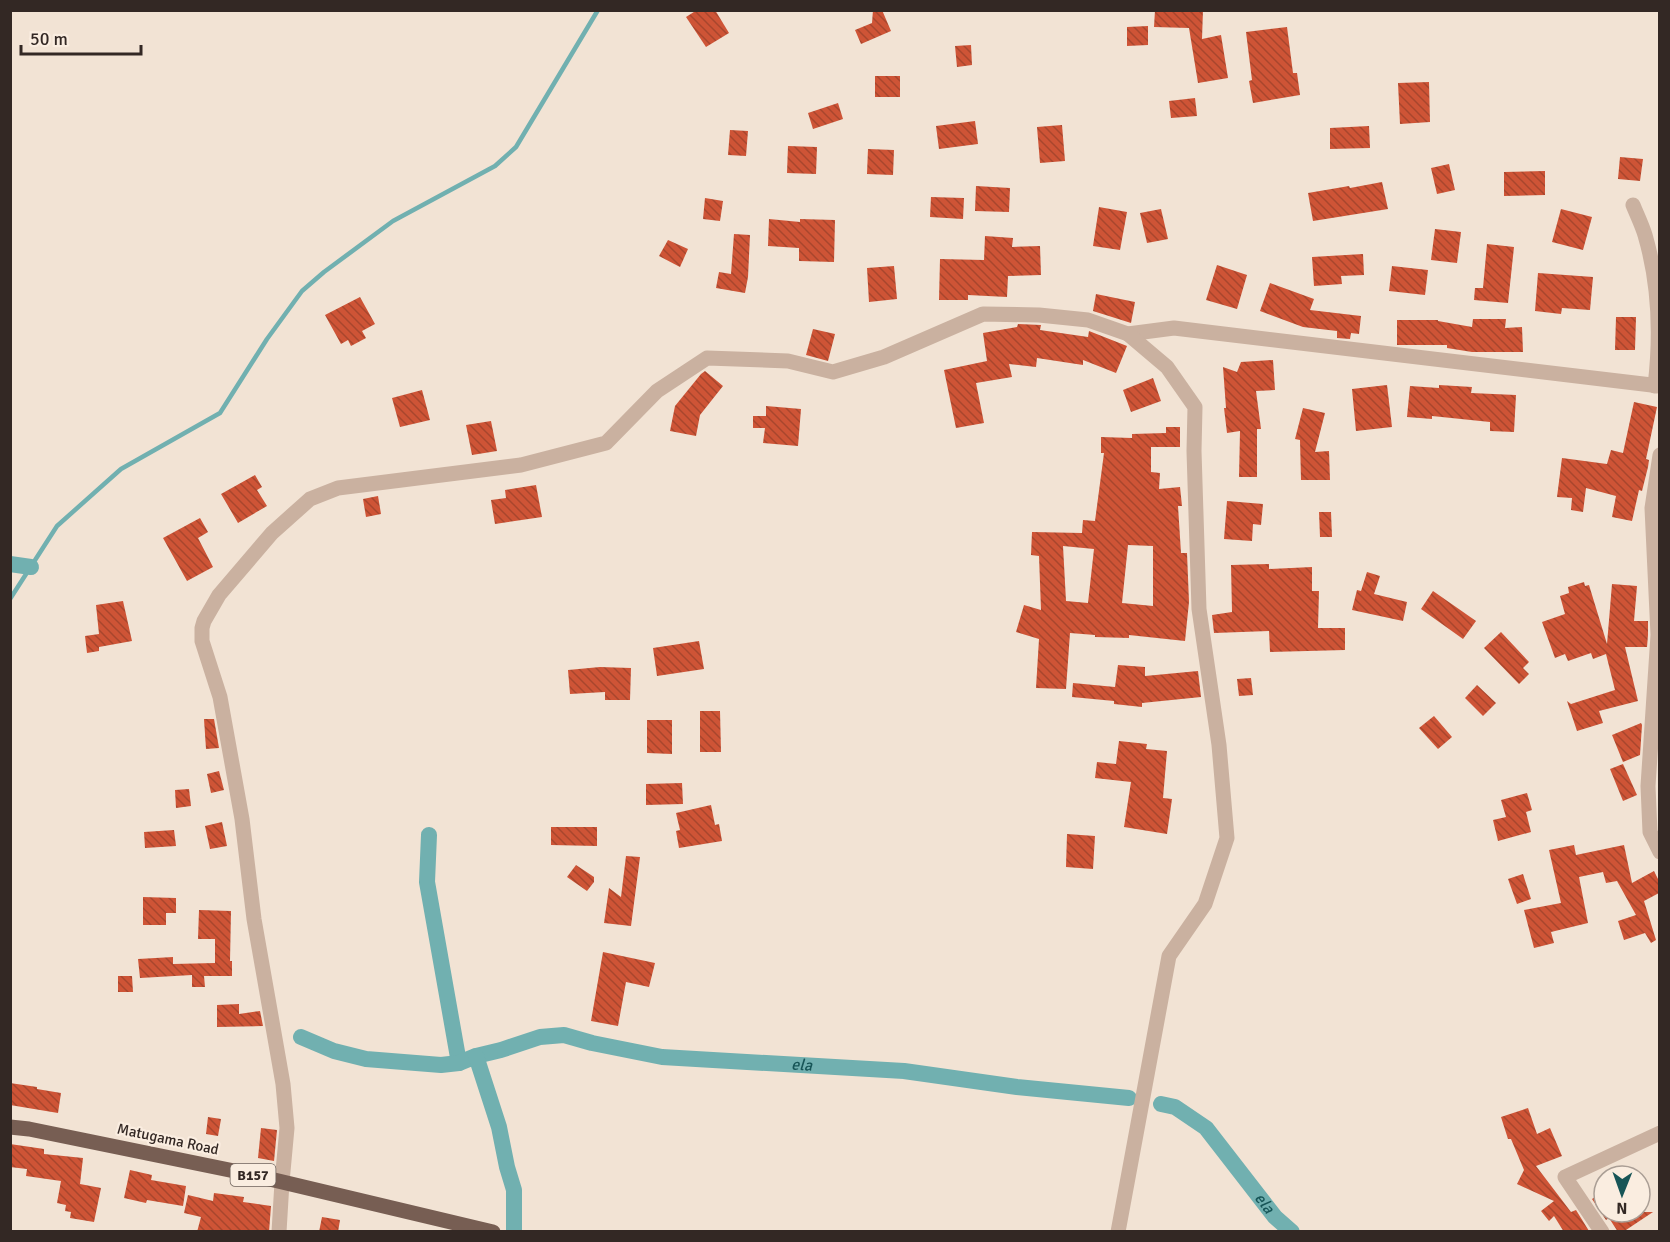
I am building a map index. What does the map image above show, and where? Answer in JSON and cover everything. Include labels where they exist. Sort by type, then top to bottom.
[{"type":"main road","name":"Matugama Road","points":[[10,1127],[29,1129],[282,1182],[493,1232]]},
{"type":"street","points":[[1128,334],[1174,328],[1657,386],[1659,354],[1656,286],[1645,234],[1633,205]]},
{"type":"street","points":[[279,1232],[287,1128],[283,1084],[259,951],[242,819],[220,697],[202,641],[204,621],[219,595],[272,533],[310,499],[338,488],[521,465],[606,443],[657,391],[707,358],[788,361],[833,372],[884,357],[983,314],[1039,315],[1088,320],[1128,334],[1167,367],[1195,407],[1194,451],[1199,609],[1219,745],[1227,838],[1205,904],[1168,956],[1118,1232]]},
{"type":"street","points":[[1659,455],[1652,508],[1658,635],[1648,786],[1650,832],[1659,852]]},
{"type":"street","points":[[1602,1232],[1565,1177],[1659,1133]]},
{"type":"building","points":[[697,10],[715,10],[729,33],[706,47],[686,17]]},
{"type":"building","points":[[873,10],[882,10],[891,31],[861,44],[855,30],[872,23]]},
{"type":"building","points":[[1155,10],[1203,10],[1202,39],[1221,35],[1228,78],[1198,83],[1189,28],[1154,27]]},
{"type":"building","points":[[1148,26],[1148,45],[1127,46],[1127,27]]},
{"type":"building","points":[[1287,27],[1293,73],[1297,73],[1300,95],[1253,103],[1249,81],[1252,80],[1246,32]]},
{"type":"building","points":[[971,45],[972,65],[957,67],[955,46]]},
{"type":"building","points":[[875,76],[900,76],[900,97],[875,97]]},
{"type":"building","points":[[1429,82],[1430,122],[1400,124],[1398,83]]},
{"type":"building","points":[[1195,98],[1197,116],[1171,118],[1169,101]]},
{"type":"building","points":[[838,103],[843,119],[813,129],[808,113]]},
{"type":"building","points":[[975,121],[978,144],[939,149],[936,126]]},
{"type":"building","points":[[1062,125],[1065,161],[1040,163],[1037,127]]},
{"type":"building","points":[[1369,126],[1370,148],[1330,149],[1330,128]]},
{"type":"building","points":[[730,130],[748,131],[746,156],[728,155]]},
{"type":"building","points":[[788,146],[817,147],[816,174],[787,173]]},
{"type":"building","points":[[868,149],[894,150],[893,175],[867,174]]},
{"type":"building","points":[[1620,157],[1643,159],[1640,181],[1618,179]]},
{"type":"building","points":[[1449,164],[1455,190],[1437,194],[1431,168]]},
{"type":"building","points":[[1545,171],[1545,195],[1504,196],[1504,172]]},
{"type":"building","points":[[1382,182],[1388,209],[1313,221],[1308,193]]},
{"type":"building","points":[[976,186],[1010,188],[1009,212],[975,211]]},
{"type":"building","points":[[931,197],[964,198],[963,219],[930,217]]},
{"type":"building","points":[[705,198],[723,201],[720,221],[703,219]]},
{"type":"building","points":[[1099,207],[1127,212],[1120,250],[1093,246]]},
{"type":"building","points":[[1161,209],[1168,239],[1147,243],[1140,213]]},
{"type":"building","points":[[1561,209],[1592,217],[1583,250],[1552,242]]},
{"type":"building","points":[[769,219],[800,222],[800,219],[835,220],[834,262],[799,261],[799,248],[768,246]]},
{"type":"building","points":[[1435,229],[1461,232],[1457,263],[1431,260]]},
{"type":"building","points":[[734,234],[750,235],[745,293],[716,288],[719,272],[731,274]]},
{"type":"building","points":[[985,236],[1013,238],[1012,247],[1040,246],[1041,275],[1008,276],[1007,297],[968,295],[968,300],[939,300],[940,259],[984,260]]},
{"type":"building","points":[[668,240],[688,249],[680,267],[659,256]]},
{"type":"building","points":[[1487,244],[1514,247],[1508,303],[1474,300],[1475,288],[1483,288]]},
{"type":"building","points":[[1363,254],[1364,275],[1341,276],[1342,284],[1314,286],[1312,257]]},
{"type":"building","points":[[1217,265],[1247,275],[1237,309],[1206,300]]},
{"type":"building","points":[[894,266],[897,299],[869,302],[867,268]]},
{"type":"building","points":[[1392,266],[1428,270],[1425,295],[1389,291]]},
{"type":"building","points":[[1538,273],[1593,277],[1590,310],[1562,308],[1561,314],[1535,311]]},
{"type":"building","points":[[1270,283],[1314,299],[1310,310],[1361,316],[1359,334],[1351,333],[1350,339],[1337,338],[1337,331],[1303,327],[1260,311]]},
{"type":"building","points":[[1096,294],[1135,302],[1131,323],[1093,311]]},
{"type":"building","points":[[360,297],[375,324],[362,331],[366,338],[351,346],[348,340],[341,344],[325,315]]},
{"type":"building","points":[[1616,317],[1636,317],[1635,350],[1615,350]]},
{"type":"building","points":[[1473,319],[1506,319],[1505,328],[1522,327],[1523,352],[1472,352],[1447,348],[1447,345],[1397,345],[1397,320],[1438,320],[1472,327]]},
{"type":"building","points":[[1018,324],[1041,325],[1040,330],[1088,337],[1089,331],[1127,346],[1116,373],[1083,360],[1083,365],[1037,358],[1036,367],[1009,364],[1012,377],[976,383],[984,423],[956,428],[944,370],[987,361],[983,333],[1017,327]]},
{"type":"building","points":[[813,329],[835,334],[828,361],[806,355]]},
{"type":"building","points":[[1273,360],[1275,390],[1256,391],[1261,429],[1257,429],[1257,477],[1239,477],[1240,431],[1227,433],[1223,367],[1237,372],[1241,362]]},
{"type":"building","points":[[705,371],[723,386],[700,415],[696,436],[670,431],[675,406]]},
{"type":"building","points":[[1153,378],[1161,401],[1131,412],[1123,390]]},
{"type":"building","points":[[1387,385],[1392,427],[1356,431],[1352,389]]},
{"type":"building","points":[[1439,385],[1472,387],[1471,393],[1516,395],[1514,432],[1490,431],[1490,422],[1432,416],[1432,419],[1407,417],[1410,386],[1439,388]]},
{"type":"building","points":[[422,390],[430,420],[400,427],[392,398]]},
{"type":"building","points":[[1634,402],[1657,407],[1646,459],[1649,460],[1648,467],[1642,491],[1639,490],[1632,521],[1612,517],[1616,496],[1586,488],[1583,512],[1571,510],[1572,498],[1557,497],[1562,458],[1607,464],[1611,450],[1623,453]]},
{"type":"building","points":[[766,406],[801,409],[798,446],[763,443],[765,428],[753,428],[753,416],[766,416]]},
{"type":"building","points":[[1303,408],[1325,413],[1315,452],[1329,451],[1330,480],[1301,480],[1300,440],[1295,439]]},
{"type":"building","points":[[491,421],[497,451],[472,455],[466,425]]},
{"type":"building","points":[[1166,427],[1180,427],[1180,447],[1151,447],[1151,472],[1160,473],[1159,489],[1180,487],[1182,506],[1178,506],[1181,553],[1187,553],[1189,602],[1185,641],[1129,635],[1129,638],[1095,637],[1095,635],[1070,633],[1066,689],[1036,688],[1039,639],[1016,632],[1024,605],[1041,610],[1039,556],[1031,555],[1032,532],[1082,533],[1083,520],[1095,521],[1104,453],[1101,453],[1101,437],[1132,438],[1132,434],[1166,433]],"holes":[[[1128,545],[1153,546],[1153,606],[1122,603]],[[1063,546],[1094,549],[1088,603],[1066,601]]]},
{"type":"building","points":[[255,475],[262,487],[257,490],[267,506],[238,523],[221,494]]},
{"type":"building","points":[[536,485],[542,517],[495,524],[491,500],[506,498],[505,490]]},
{"type":"building","points":[[378,496],[381,514],[366,517],[363,499]]},
{"type":"building","points":[[1227,501],[1263,504],[1261,525],[1253,524],[1252,541],[1224,539]]},
{"type":"building","points":[[1319,512],[1331,512],[1332,537],[1320,537]]},
{"type":"building","points":[[200,518],[208,532],[198,538],[213,567],[187,581],[163,538]]},
{"type":"building","points":[[1269,564],[1269,569],[1312,567],[1312,591],[1319,591],[1318,628],[1345,628],[1345,650],[1270,652],[1269,631],[1214,633],[1212,615],[1232,612],[1231,565]]},
{"type":"building","points":[[1367,572],[1380,576],[1374,594],[1407,602],[1403,621],[1352,610],[1357,590],[1361,591]]},
{"type":"building","points":[[1584,582],[1585,586],[1589,585],[1607,644],[1612,584],[1637,586],[1634,621],[1648,621],[1648,635],[1647,647],[1625,647],[1638,701],[1599,711],[1603,723],[1577,731],[1567,701],[1571,704],[1615,690],[1606,654],[1593,659],[1591,653],[1568,661],[1565,654],[1555,658],[1542,622],[1565,614],[1560,596],[1569,593],[1568,587]]},
{"type":"building","points":[[1433,591],[1476,621],[1463,639],[1421,609]]},
{"type":"building","points":[[123,601],[132,641],[99,647],[99,651],[87,653],[85,636],[99,634],[96,605]]},
{"type":"building","points":[[1501,632],[1529,662],[1523,668],[1529,674],[1519,684],[1484,648]]},
{"type":"building","points":[[699,641],[704,669],[657,676],[653,648]]},
{"type":"building","points":[[1118,665],[1145,667],[1145,676],[1198,671],[1201,697],[1142,703],[1142,707],[1114,704],[1114,701],[1072,697],[1073,683],[1115,687]]},
{"type":"building","points":[[600,667],[631,668],[630,700],[605,700],[605,692],[570,694],[568,670]]},
{"type":"building","points":[[1251,678],[1253,695],[1239,696],[1237,679]]},
{"type":"building","points":[[1477,685],[1496,703],[1483,716],[1465,698]]},
{"type":"building","points":[[700,711],[720,711],[721,752],[700,752]]},
{"type":"building","points":[[1434,716],[1452,737],[1438,749],[1419,728]]},
{"type":"building","points":[[204,719],[214,719],[219,748],[206,749]]},
{"type":"building","points":[[647,720],[672,720],[672,754],[647,753]]},
{"type":"building","points":[[1641,723],[1640,755],[1623,762],[1612,735]]},
{"type":"building","points":[[1119,741],[1147,744],[1146,749],[1167,751],[1163,798],[1172,799],[1167,834],[1124,827],[1131,782],[1095,778],[1097,762],[1116,764]]},
{"type":"building","points":[[1623,764],[1637,795],[1623,801],[1610,769]]},
{"type":"building","points":[[219,771],[224,790],[211,793],[207,774]]},
{"type":"building","points":[[682,783],[683,804],[646,805],[646,784]]},
{"type":"building","points":[[189,789],[191,806],[176,808],[175,790]]},
{"type":"building","points":[[1527,793],[1532,810],[1526,812],[1531,832],[1498,841],[1493,820],[1506,817],[1501,800]]},
{"type":"building","points":[[711,805],[715,825],[719,824],[722,841],[679,848],[676,831],[680,830],[676,813]]},
{"type":"building","points":[[222,822],[227,846],[210,849],[205,826]]},
{"type":"building","points":[[551,827],[597,827],[597,846],[551,845]]},
{"type":"building","points":[[174,830],[176,846],[145,848],[144,832]]},
{"type":"building","points":[[1067,834],[1095,836],[1093,869],[1066,867]]},
{"type":"building","points":[[1574,845],[1576,855],[1624,845],[1632,883],[1654,871],[1659,881],[1659,893],[1644,901],[1656,940],[1651,943],[1645,933],[1624,940],[1618,921],[1636,915],[1617,881],[1606,883],[1603,872],[1579,877],[1588,923],[1551,932],[1554,943],[1534,948],[1524,910],[1561,903],[1549,850]]},
{"type":"building","points":[[626,856],[640,857],[631,926],[604,923],[609,888],[621,897]]},
{"type":"building","points":[[576,865],[594,877],[594,882],[587,891],[567,877]]},
{"type":"building","points":[[1523,874],[1531,899],[1517,904],[1508,879]]},
{"type":"building","points":[[143,897],[176,898],[176,913],[166,913],[166,925],[143,925]]},
{"type":"building","points":[[199,910],[231,911],[232,976],[204,976],[205,987],[192,987],[192,975],[140,978],[138,959],[173,957],[173,964],[215,963],[215,939],[198,939]]},
{"type":"building","points":[[603,952],[655,963],[649,987],[626,982],[618,1026],[591,1021]]},
{"type":"building","points":[[118,976],[132,976],[133,992],[118,992]]},
{"type":"building","points":[[239,1004],[239,1014],[260,1011],[263,1026],[217,1027],[217,1005]]},
{"type":"building","points":[[10,1083],[61,1093],[58,1113],[10,1105]]},
{"type":"building","points":[[1528,1108],[1537,1134],[1550,1128],[1562,1156],[1536,1166],[1571,1212],[1576,1210],[1588,1232],[1564,1232],[1554,1216],[1549,1221],[1541,1211],[1554,1201],[1517,1184],[1524,1170],[1511,1139],[1508,1139],[1501,1117]]},
{"type":"building","points":[[208,1117],[221,1119],[218,1136],[206,1134]]},
{"type":"building","points":[[261,1128],[277,1130],[274,1161],[258,1158]]},
{"type":"building","points":[[10,1144],[44,1149],[44,1154],[83,1158],[80,1184],[101,1188],[94,1222],[70,1218],[71,1212],[65,1211],[66,1205],[57,1203],[61,1181],[26,1176],[27,1169],[10,1167]]},
{"type":"building","points":[[130,1170],[152,1175],[151,1180],[186,1186],[183,1206],[147,1200],[146,1203],[124,1198]]},
{"type":"building","points":[[214,1193],[244,1197],[243,1202],[271,1206],[269,1232],[197,1232],[201,1217],[184,1213],[188,1195],[213,1201]]},
{"type":"building","points":[[322,1217],[340,1220],[338,1232],[319,1232]]},
{"type":"building","points":[[1613,1224],[1635,1224],[1623,1232],[1618,1232]]},
{"type":"waterway","points":[[10,599],[57,526],[121,469],[220,413],[267,339],[302,291],[393,221],[495,166],[516,147],[598,10]]},
{"type":"waterway","name":"ela","points":[[10,564],[31,567]]},
{"type":"waterway","name":"ela","points":[[429,835],[427,882],[459,1063]]},
{"type":"waterway","name":"ela","points":[[301,1037],[334,1051],[366,1059],[441,1065],[459,1063],[540,1037],[564,1035],[662,1057],[904,1071],[1017,1087],[1129,1098]]},
{"type":"waterway","name":"ela","points":[[476,1056],[499,1127],[514,1190],[514,1232]]},
{"type":"waterway","name":"ela","points":[[1161,1104],[1175,1107],[1206,1128],[1275,1217],[1292,1232]]}]
